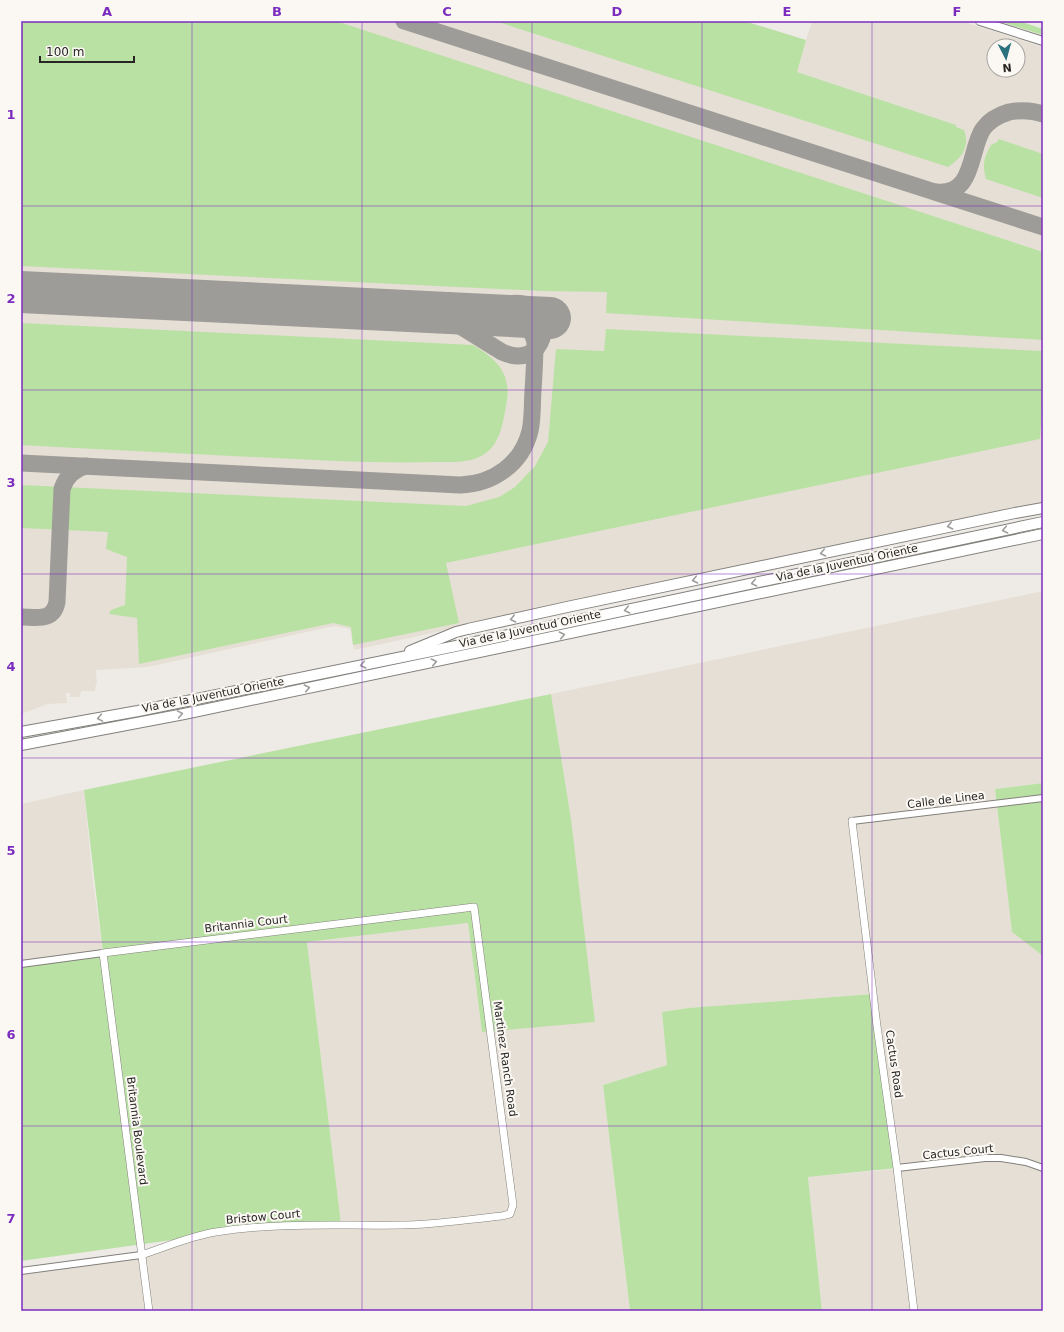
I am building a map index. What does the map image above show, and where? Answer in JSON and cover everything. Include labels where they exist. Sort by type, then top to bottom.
[{"type":"highway","points":[[388,660],[456,632],[468,629],[999,516],[1043,508]]},
{"type":"highway","name":"Via de la Juventud Oriente","points":[[21,744],[388,660],[1043,522]]},
{"type":"highway","name":"Via de la Juventud Oriente","points":[[21,732],[140,716],[184,714],[1043,534]]},
{"type":"main road","points":[[980,21],[1043,41]]},
{"type":"street","name":"Calle de Linea","points":[[852,821],[1043,798]]},
{"type":"street","name":"Cactus Road","points":[[852,821],[914,1311]]},
{"type":"street","name":"Britannia Court","points":[[21,964],[474,907]]},
{"type":"street","name":"Martinez Ranch Road","points":[[474,907],[513,1205],[510,1214]]},
{"type":"street","name":"Britannia Boulevard","points":[[103,954],[148,1311]]},
{"type":"street","name":"Cactus Court","points":[[897,1168],[985,1158],[1001,1158],[1026,1162],[1043,1168]]},
{"type":"street","name":"Bristow Court","points":[[21,1270],[141,1256],[194,1237],[217,1232],[295,1224],[422,1224],[510,1214]]},
{"type":"shaded area","points":[[21,21],[744,21],[806,40],[812,21],[961,21],[1015,38],[986,38],[986,78],[1026,78],[1026,42],[1043,47],[1043,506],[558,603],[442,631],[354,650],[350,629],[334,626],[148,667],[96,670],[97,684],[95,691],[81,691],[80,697],[70,697],[70,693],[66,693],[67,703],[48,704],[21,714]]},
{"type":"shaded area","points":[[1043,591],[1043,783],[995,789],[1012,932],[1043,956],[1043,1311],[822,1311],[808,1177],[895,1169],[873,994],[688,1008],[662,1012],[667,1065],[603,1085],[630,1311],[21,1311],[21,1271],[141,1255],[194,1237],[295,1224],[341,1224],[307,942],[468,923],[482,1032],[571,819],[551,694]]},
{"type":"shaded area","points":[[84,790],[93,882],[103,953],[21,964],[21,804]]},
{"type":"green space","points":[[21,21],[336,21],[1043,252],[1043,340],[606,313],[607,292],[542,291],[21,266]]},
{"type":"green space","points":[[495,21],[744,21],[806,40],[797,72],[956,125],[956,127],[964,130],[966,136],[964,152],[948,167]]},
{"type":"green space","points":[[998,21],[1019,21],[1043,29],[1043,35]]},
{"type":"green space","points":[[999,139],[1043,154],[1043,198],[986,179],[984,169],[985,157],[991,145]]},
{"type":"green space","points":[[21,323],[473,345],[488,355],[500,367],[504,374],[508,390],[504,417],[500,434],[485,454],[467,461],[456,462],[335,461],[21,445]]},
{"type":"green space","points":[[606,329],[1043,351],[1043,393],[1040,439],[446,563],[459,623],[353,645],[351,627],[333,623],[139,664],[137,618],[109,614],[111,610],[125,605],[127,557],[106,549],[108,532],[21,528],[21,485],[466,506],[499,497],[515,487],[535,466],[548,442],[556,349],[604,351]]},
{"type":"green space","points":[[551,694],[571,819],[595,1022],[482,1032],[468,923],[307,942],[341,1224],[295,1224],[21,1261],[21,964],[103,953],[84,790]]},
{"type":"green space","points":[[1043,783],[1043,956],[1012,932],[995,789]]},
{"type":"green space","points":[[873,994],[897,1168],[808,1177],[822,1311],[630,1311],[603,1085],[667,1065],[662,1012],[688,1008]]},
{"type":"taxiway","points":[[404,21],[1043,227]]},
{"type":"taxiway","points":[[936,192],[949,191],[958,187],[969,170],[983,129],[992,120],[1013,111],[1030,111],[1043,114]]},
{"type":"taxiway","points":[[429,312],[444,316],[502,352],[517,356],[529,354],[537,347],[542,338],[543,327],[541,317],[534,309],[523,304],[512,303],[495,313],[479,315]]},
{"type":"taxiway","points":[[21,463],[460,485],[484,481],[495,476],[513,462],[526,443],[531,426],[535,342],[529,329],[510,316]]},
{"type":"taxiway","points":[[21,617],[38,618],[48,616],[55,608],[57,602],[62,489],[74,471],[86,466]]},
{"type":"runway","points":[[21,292],[550,318]]}]
